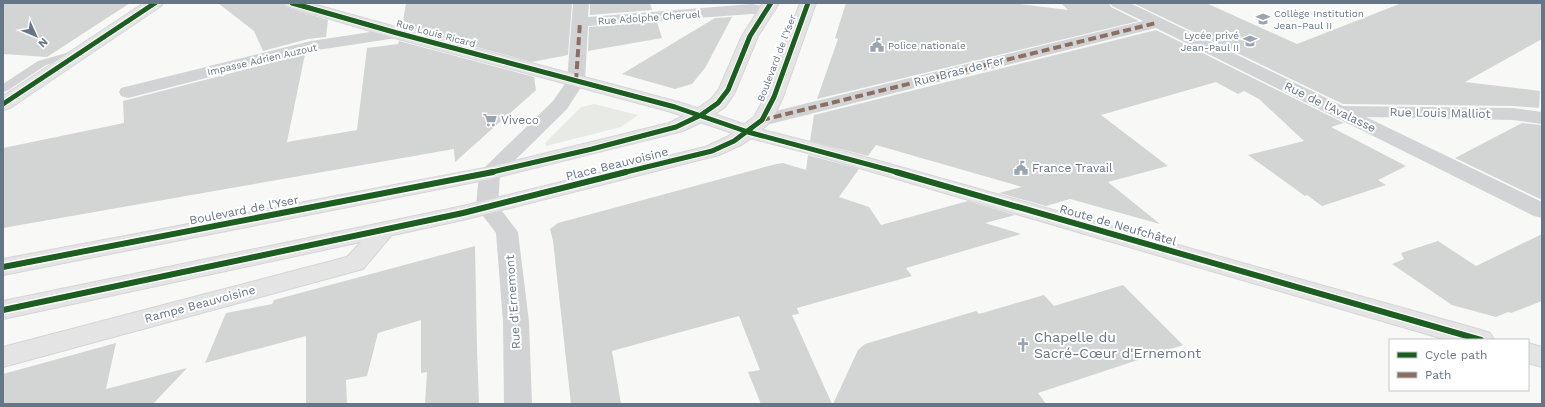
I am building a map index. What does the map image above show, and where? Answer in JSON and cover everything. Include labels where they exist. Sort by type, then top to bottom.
[{"type":"main road","points":[[3,104],[155,3]]},
{"type":"main road","name":"Rue Louis Ricard","points":[[292,3],[576,81]]},
{"type":"main road","name":"Boulevard de l'Yser","points":[[755,126],[774,97],[808,3]]},
{"type":"main road","points":[[701,115],[718,103],[728,90],[750,36],[768,7]]},
{"type":"main road","points":[[576,81],[701,115],[755,126]]},
{"type":"main road","name":"Place Beauvoisine","points":[[490,173],[653,134],[676,127],[701,115]]},
{"type":"main road","name":"Place Beauvoisine","points":[[487,208],[699,155],[728,144],[755,126]]},
{"type":"main road","name":"Route de Neufchâtel","points":[[755,126],[816,149],[1478,339]]},
{"type":"main road","name":"Boulevard de l'Yser","points":[[3,267],[490,173]]},
{"type":"main road","points":[[3,310],[384,231],[487,208]]},
{"type":"main road","name":"Rampe Beauvoisine","points":[[3,357],[355,263],[384,231]]},
{"type":"main road","points":[[1529,353],[1542,357]]},
{"type":"street","points":[[487,208],[490,173],[560,105],[576,81],[581,3]]},
{"type":"street","name":"Rue de l'Avalasse","points":[[1118,3],[1156,23],[1542,211]]},
{"type":"street","name":"Rue Adolphe Cheruel","points":[[580,22],[768,7]]},
{"type":"street","name":"Rue Bras de Fer","points":[[755,126],[1156,23]]},
{"type":"street","name":"Impasse Adrien Auzout","points":[[128,92],[311,46],[398,33]]},
{"type":"street","name":"Rue Louis Malliot","points":[[1337,110],[1513,114],[1542,118]]},
{"type":"street","name":"Rue d'Ernemont","points":[[487,208],[507,232],[516,322],[518,404]]},
{"type":"lane","points":[[3,89],[42,64],[82,51]]},
{"type":"shaded area","points":[[594,104],[638,115],[621,127],[546,146],[545,143],[581,107]]},
{"type":"building","points":[[3,3],[130,3],[47,57],[3,54]]},
{"type":"building","points":[[218,3],[283,3],[286,7],[328,20],[326,37],[308,39],[263,51],[254,31]]},
{"type":"building","points":[[406,3],[572,3],[568,55],[532,62],[402,27]]},
{"type":"building","points":[[590,3],[650,3],[652,10],[590,15]]},
{"type":"building","points":[[846,3],[1012,3],[1068,10],[1061,3],[1109,3],[1111,7],[1139,21],[817,99],[838,39],[835,38]]},
{"type":"building","points":[[1133,3],[1206,3],[1297,44],[1402,3],[1542,3],[1542,39],[1465,82],[1540,91],[1539,108],[1513,106],[1343,104]]},
{"type":"building","points":[[732,17],[705,68],[692,84],[675,89],[622,74],[715,18]]},
{"type":"building","points":[[657,22],[662,38],[588,51],[589,27]]},
{"type":"building","points":[[1156,30],[1344,123],[1331,127],[1406,166],[1378,180],[1386,185],[1322,206],[1307,195],[1305,196],[1248,155],[1304,141],[1259,99],[1244,91],[1238,94],[1216,82],[1101,115],[1168,166],[1108,182],[1160,224],[1070,199],[1046,206],[999,193],[1022,187],[876,145],[868,156],[810,141],[814,115]]},
{"type":"building","points":[[399,41],[534,77],[536,90],[455,162],[454,149],[3,228],[3,148],[124,123],[123,101],[305,54],[287,142],[357,130],[367,48],[398,44]]},
{"type":"building","points":[[1522,123],[1542,125],[1542,200],[1455,158]]},
{"type":"building","points":[[808,155],[859,169],[839,197],[869,207],[881,225],[968,201],[1015,215],[985,223],[1021,234],[906,268],[912,276],[797,308],[799,314],[792,315],[832,404],[761,404],[748,372],[760,370],[739,316],[612,351],[621,404],[571,404],[553,241],[550,229],[558,223],[776,164],[783,163],[806,170]]},
{"type":"building","points":[[1542,234],[1542,301],[1496,317],[1452,305],[1392,264],[1404,259],[1401,253],[1438,241],[1476,266]]},
{"type":"building","points":[[475,246],[479,404],[425,404],[427,372],[421,373],[421,320],[378,333],[367,376],[346,380],[347,404],[306,404],[306,336],[205,363],[226,313],[272,304],[274,300]]},
{"type":"building","name":"Chapelle du Sacré-Cœur d'Ernemont","points":[[1123,285],[1183,345],[1038,393],[1046,404],[833,404],[858,350],[865,344],[976,311],[979,314],[1044,295],[1054,306]]},
{"type":"building","points":[[116,343],[106,389],[187,368],[153,404],[3,404],[3,374]]},
{"type":"marked path","points":[[576,81],[580,22]]},
{"type":"marked path","points":[[762,120],[1156,23]]},
{"type":"cycle path","points":[[3,104],[155,3]]},
{"type":"cycle path","points":[[292,3],[397,33],[675,107],[748,132],[815,149],[1478,339]]},
{"type":"cycle path","points":[[3,267],[490,173],[676,127],[701,115],[718,103],[728,90],[750,36],[771,3]]},
{"type":"cycle path","points":[[3,310],[463,213],[712,151],[734,141],[762,120],[774,97],[808,3]]},
{"type":"place","name":"Collège Institution Jean-Paul II","points":[[1263,19]]},
{"type":"place","name":"Lycée privé Jean-Paul II","points":[[1250,41]]},
{"type":"place","name":"Police nationale","points":[[877,45]]},
{"type":"place","name":"Viveco","points":[[490,120]]},
{"type":"place","name":"France Travail","points":[[1021,168]]},
{"type":"place","name":"Chapelle du Sacré-Cœur d'Ernemont","points":[[1023,345]]}]
